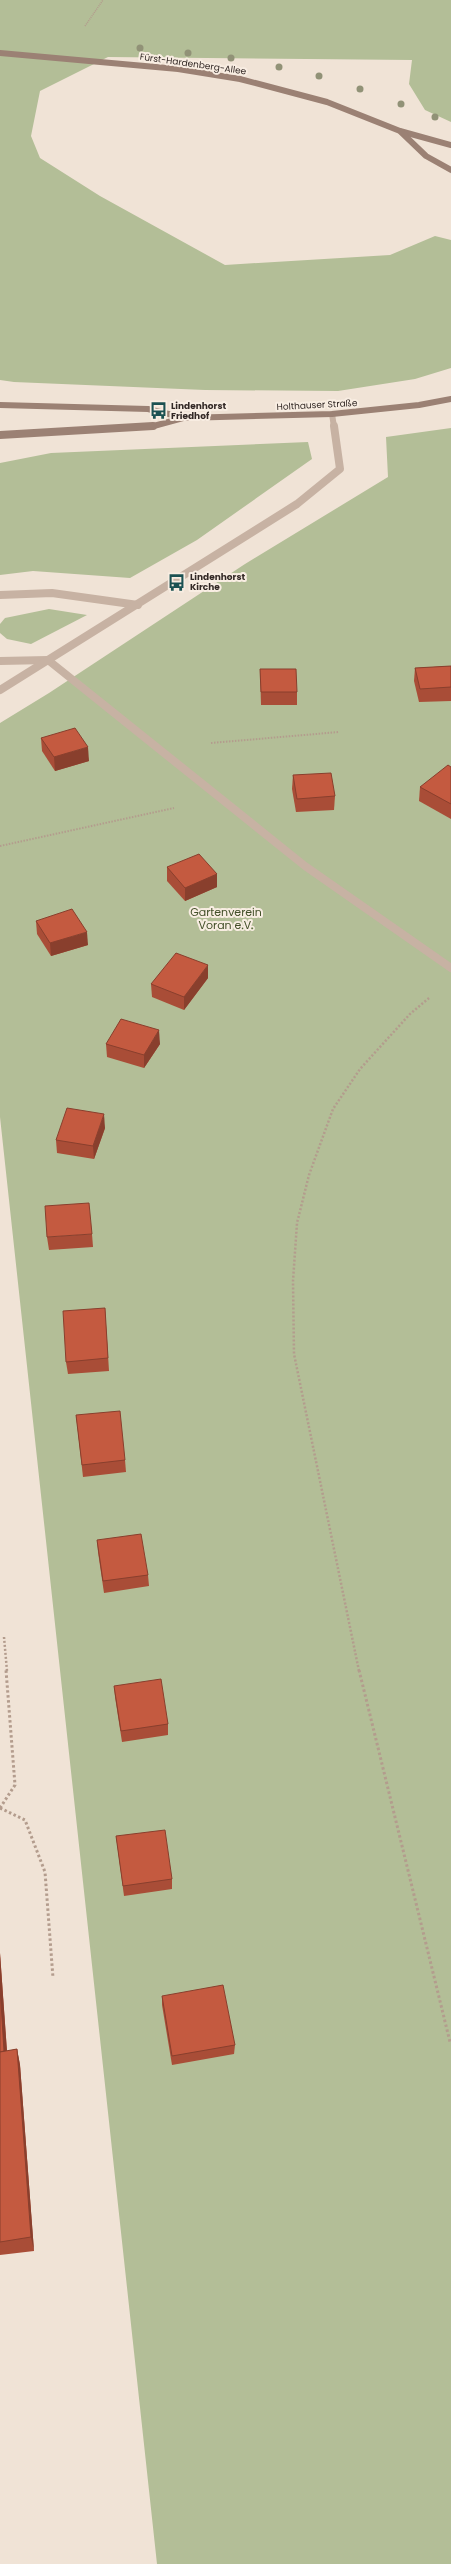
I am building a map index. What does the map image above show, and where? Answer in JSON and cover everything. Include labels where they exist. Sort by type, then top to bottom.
[{"type":"street","name":"Fürst-Hardenberg-Allee","points":[[0,53],[178,69],[240,79],[327,102],[400,131],[451,145]]},
{"type":"street","name":"Fürst-Hardenberg-Allee","points":[[400,131],[426,156],[451,170]]},
{"type":"street","name":"Holthauser Straße","points":[[0,435],[145,428],[183,418],[332,414],[419,405],[451,399]]},
{"type":"street","name":"Holthauser Straße","points":[[0,404],[148,409],[183,418]]},
{"type":"lane","points":[[0,690],[138,605],[297,504],[340,469],[332,414]]},
{"type":"lane","points":[[0,595],[19,592],[67,594],[138,605]]},
{"type":"lane","points":[[0,661],[48,660],[163,750],[305,866],[451,968]]},
{"type":"path","points":[[163,750],[195,745],[339,732]]},
{"type":"path","points":[[0,846],[222,798]]},
{"type":"path","points":[[433,994],[410,1014],[360,1069],[333,1109],[309,1175],[297,1223],[293,1281],[294,1346],[355,1653],[450,2042]]},
{"type":"path","points":[[4,1637],[15,1785],[0,1808],[25,1820],[45,1872],[53,1978]]},
{"type":"green space","points":[[0,0],[451,0],[451,122],[425,110],[409,84],[412,60],[108,57],[40,91],[31,136],[40,158],[100,196],[225,265],[390,255],[435,236],[451,240],[451,368],[415,379],[338,391],[205,390],[14,382],[0,380]]},
{"type":"green space","name":"Gartenverein Voran e.V.","points":[[451,428],[451,2564],[157,2564],[0,1117],[0,723],[49,693],[245,564],[388,477],[386,437]]},
{"type":"green space","points":[[308,442],[312,459],[197,540],[130,578],[33,571],[0,575],[0,463],[51,453]]},
{"type":"green space","points":[[49,609],[87,615],[31,644],[7,639],[0,633],[0,624],[5,618]]},
{"type":"building","points":[[451,666],[451,687],[420,689],[415,668]]},
{"type":"building","points":[[260,669],[296,669],[297,692],[261,692]]},
{"type":"building","points":[[75,728],[88,747],[54,757],[41,738]]},
{"type":"building","points":[[448,765],[451,767],[451,804],[420,787]]},
{"type":"building","points":[[331,773],[335,796],[297,799],[293,775]]},
{"type":"building","points":[[199,854],[217,874],[185,888],[167,867]]},
{"type":"building","points":[[72,909],[87,932],[50,943],[36,921]]},
{"type":"building","points":[[176,953],[208,965],[184,997],[151,984]]},
{"type":"building","points":[[121,1019],[159,1030],[144,1055],[106,1044]]},
{"type":"building","points":[[67,1108],[104,1114],[93,1146],[56,1140]]},
{"type":"building","points":[[89,1203],[92,1234],[47,1237],[45,1206]]},
{"type":"building","points":[[105,1308],[108,1358],[66,1362],[63,1311]]},
{"type":"building","points":[[120,1411],[125,1460],[82,1465],[76,1415]]},
{"type":"building","points":[[141,1534],[148,1575],[103,1581],[97,1540]]},
{"type":"building","points":[[161,1679],[168,1724],[121,1731],[114,1686]]},
{"type":"building","points":[[165,1830],[172,1879],[123,1886],[116,1836]]},
{"type":"building","points":[[223,1985],[235,2045],[172,2056],[162,1996]]},
{"type":"building","points":[[0,1987],[4,2051],[0,2052]]},
{"type":"building","points":[[17,2049],[31,2237],[0,2242],[0,2052]]},
{"type":"place","name":"Lindenhorst Friedhof","points":[[158,411]]},
{"type":"place","name":"Lindenhorst Kirche","points":[[177,582]]}]
